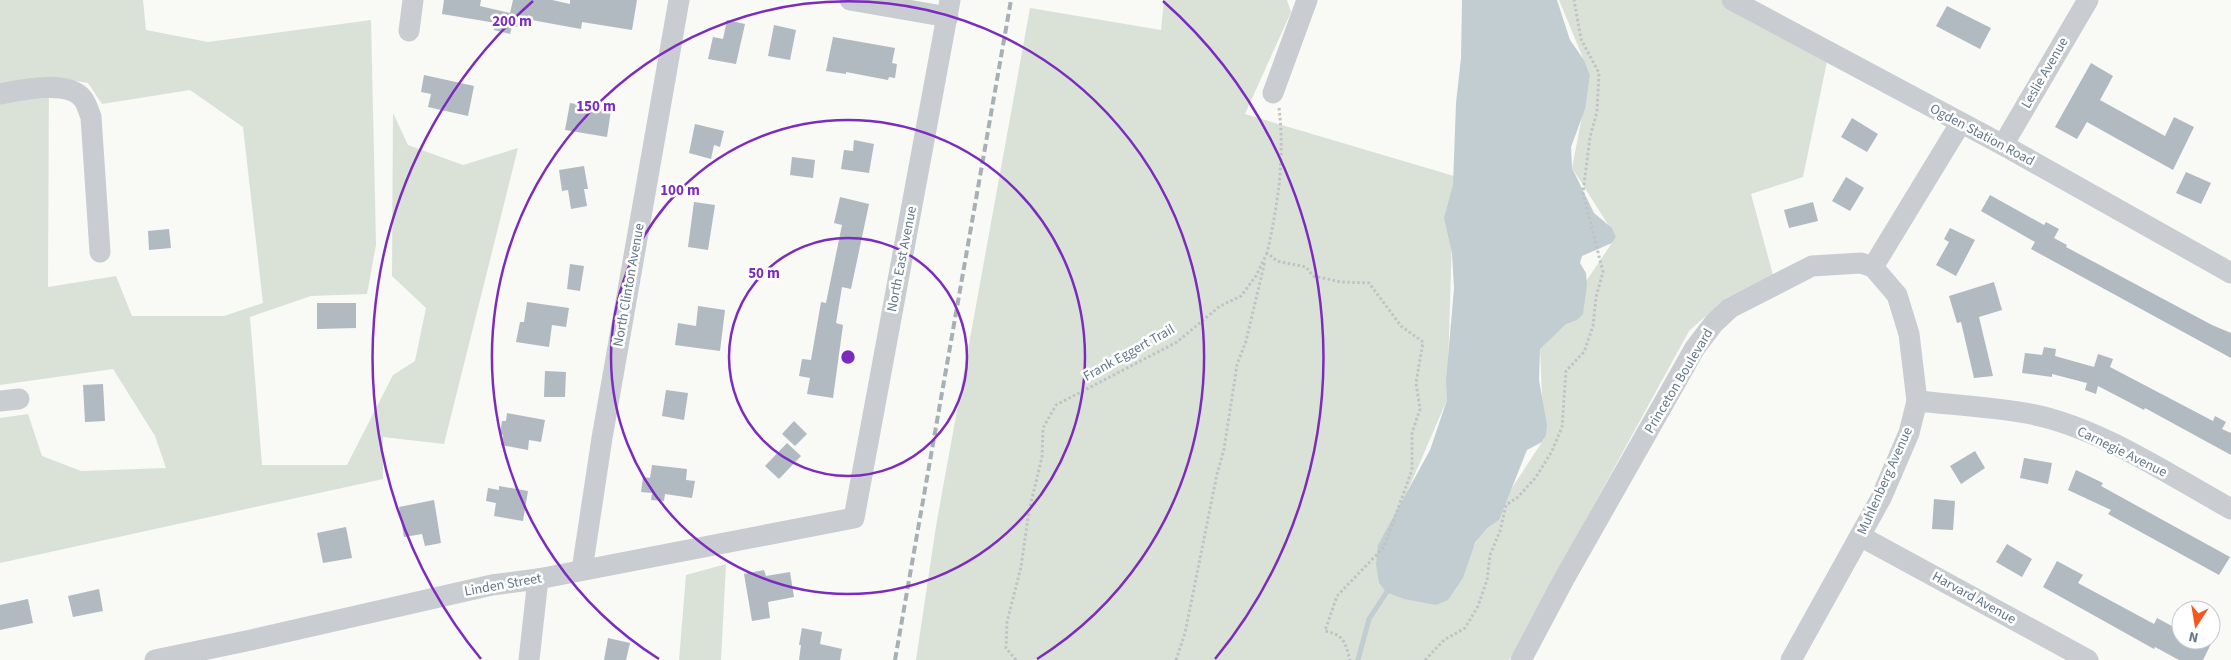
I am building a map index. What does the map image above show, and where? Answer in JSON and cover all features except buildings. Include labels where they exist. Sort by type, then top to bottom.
[{"type":"street","points":[[409,31],[414,0]]},
{"type":"street","name":"North Clinton Avenue","points":[[582,570],[602,438],[679,0]]},
{"type":"street","points":[[850,0],[949,8]]},
{"type":"street","points":[[1276,99],[1307,0]]},
{"type":"street","name":"Ogden Station Road","points":[[1732,0],[1960,124],[2003,145],[2231,273]]},
{"type":"street","name":"Leslie Avenue","points":[[2003,145],[2088,0]]},
{"type":"street","name":"North East Avenue","points":[[854,518],[949,8]]},
{"type":"street","points":[[0,94],[29,88],[47,88],[69,90],[83,98],[91,117],[100,252]]},
{"type":"street","points":[[1873,267],[1960,124]]},
{"type":"street","name":"Princeton Boulevard","points":[[1521,660],[1564,579],[1690,357],[1714,323],[1730,308],[1812,266],[1860,263],[1873,267]]},
{"type":"street","name":"Muhlenberg Avenue","points":[[1791,660],[1881,498],[1909,432],[1917,401],[1909,334],[1896,295],[1873,267]]},
{"type":"street","name":"Carnegie Avenue","points":[[1917,401],[2032,414],[2073,428],[2113,444],[2231,509]]},
{"type":"street","name":"Linden Street","points":[[155,660],[492,585],[582,570],[854,518]]},
{"type":"street","name":"Harvard Avenue","points":[[1860,536],[2088,660]]},
{"type":"street","points":[[529,660],[538,578]]},
{"type":"path","points":[[1426,660],[1444,640],[1465,628],[1478,606],[1486,580],[1490,555],[1500,531],[1506,505],[1518,497],[1536,476],[1552,451],[1562,427],[1566,371],[1584,352],[1593,326],[1596,297],[1603,272],[1583,193],[1590,136],[1597,112],[1599,73],[1581,39],[1574,0]]},
{"type":"path","points":[[1176,660],[1185,633],[1192,590],[1224,449],[1237,365],[1246,341],[1278,198],[1283,144],[1276,99]]},
{"type":"path","points":[[1267,253],[1277,261],[1306,267],[1313,276],[1341,282],[1369,283],[1401,326],[1423,342],[1416,383],[1420,408],[1412,433],[1412,470],[1384,547],[1337,596],[1325,631],[1337,634],[1345,642],[1350,660]]},
{"type":"path","name":"Frank Eggert Trail","points":[[1016,660],[1006,648],[1007,622],[1021,568],[1029,511],[1042,457],[1043,428],[1056,405],[1177,342],[1220,306],[1241,296],[1256,276],[1267,253]]},
{"type":"shaded area","points":[[0,0],[143,0],[146,30],[208,42],[371,20],[376,245],[367,294],[311,296],[250,317],[262,465],[347,465],[393,375],[415,361],[426,308],[392,276],[393,113],[408,145],[463,165],[518,148],[444,444],[383,437],[383,479],[0,563],[0,418],[28,414],[42,456],[81,471],[166,468],[155,436],[113,369],[0,385]],"holes":[[[49,77],[88,83],[102,104],[190,90],[243,127],[263,303],[224,316],[132,316],[116,276],[48,287]]]},
{"type":"shaded area","points":[[1164,0],[1287,0],[1291,12],[1245,114],[1454,176],[1447,400],[1376,564],[1435,605],[1544,439],[1540,349],[1616,237],[1572,168],[1590,75],[1559,0],[1723,0],[1828,57],[1803,177],[1751,194],[1773,275],[1726,298],[1689,331],[1509,660],[916,660],[936,526],[1030,8],[1161,30]]},
{"type":"shaded area","points":[[1462,0],[1557,0],[1570,40],[1584,60],[1590,75],[1585,109],[1571,147],[1572,168],[1594,213],[1612,228],[1616,237],[1612,243],[1582,256],[1580,263],[1586,273],[1587,285],[1583,314],[1577,320],[1566,324],[1540,349],[1539,380],[1547,425],[1546,435],[1542,442],[1527,450],[1499,520],[1487,528],[1475,543],[1463,578],[1448,600],[1436,605],[1404,599],[1386,592],[1379,583],[1376,564],[1378,545],[1430,450],[1447,400],[1446,381],[1454,288],[1452,253],[1444,218],[1453,185],[1456,103],[1461,58]]},
{"type":"shaded area","points":[[726,564],[721,660],[679,660],[686,575]]},
{"type":"waterway","points":[[1358,660],[1369,619],[1390,587]]},
{"type":"railway","points":[[895,660],[1011,0]]}]
